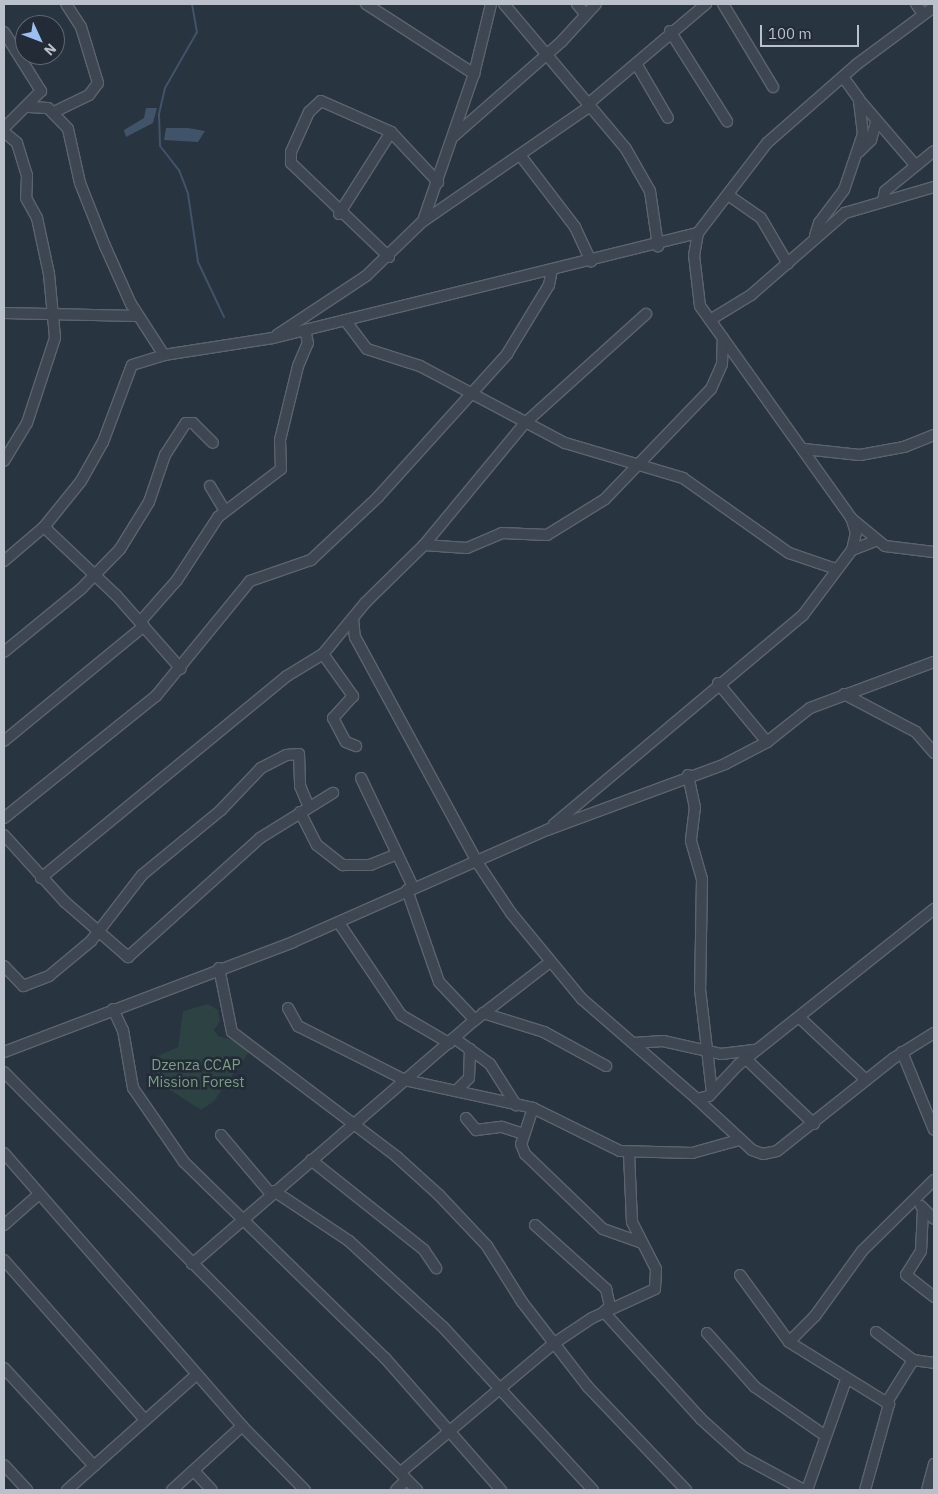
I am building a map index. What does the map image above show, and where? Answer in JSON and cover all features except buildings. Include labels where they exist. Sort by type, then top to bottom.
[{"type":"street","points":[[54,112],[90,95],[98,83],[81,28],[66,4]]},
{"type":"street","points":[[366,4],[385,8],[442,57],[474,74]]},
{"type":"street","points":[[423,221],[474,74],[491,4]]},
{"type":"street","points":[[504,4],[545,55],[621,141],[650,191],[658,246]]},
{"type":"street","points":[[577,4],[586,15]]},
{"type":"street","points":[[453,137],[545,55],[596,4]]},
{"type":"street","points":[[273,338],[389,257],[423,221],[589,105],[637,65],[670,31],[706,4]]},
{"type":"street","points":[[723,4],[773,87]]},
{"type":"street","points":[[916,4],[923,14]]},
{"type":"street","points":[[934,6],[843,76],[767,143],[698,234],[694,255],[697,298],[710,320],[804,449],[851,518],[876,541],[896,549],[934,552]]},
{"type":"street","points":[[670,31],[727,122]]},
{"type":"street","points":[[4,32],[41,91],[29,107],[4,128]]},
{"type":"street","points":[[637,65],[668,118]]},
{"type":"street","points":[[843,76],[876,122],[916,166]]},
{"type":"street","points":[[815,237],[820,223],[844,190],[859,152],[863,124],[859,99]]},
{"type":"street","points":[[389,257],[339,214],[291,163],[291,152],[308,112],[321,101],[391,132],[438,182]]},
{"type":"street","points":[[29,107],[44,105],[54,112],[72,136],[82,190],[138,316],[148,325],[164,355]]},
{"type":"street","points":[[871,140],[876,122]]},
{"type":"street","points":[[4,132],[17,143],[27,176],[26,198],[36,218],[47,261],[54,347],[41,389],[4,461]]},
{"type":"street","points":[[339,214],[391,132]]},
{"type":"street","points":[[859,152],[871,140],[887,134]]},
{"type":"street","points":[[883,200],[885,191],[934,151]]},
{"type":"street","points":[[520,155],[574,227],[591,262]]},
{"type":"street","points":[[710,320],[742,303],[788,264],[815,237],[845,213],[883,200],[934,187]]},
{"type":"street","points":[[728,196],[766,223],[788,264]]},
{"type":"street","points":[[4,561],[44,527],[93,462],[129,368],[164,355],[273,338],[552,269],[658,246],[698,234]]},
{"type":"street","points":[[4,818],[140,711],[181,669],[245,585],[264,573],[311,560],[472,395],[514,344],[549,285],[552,269]]},
{"type":"street","points":[[4,313],[53,317],[138,316]]},
{"type":"street","points":[[41,878],[288,676],[323,654],[353,619],[424,545],[525,423],[646,314]]},
{"type":"street","points":[[344,320],[366,349],[407,360],[525,423],[577,448],[691,482],[789,553],[836,570]]},
{"type":"street","points":[[4,741],[142,624],[177,580],[202,537],[225,511],[281,470],[280,440],[298,366],[308,343],[305,330]]},
{"type":"street","points":[[424,545],[467,548],[502,533],[552,533],[605,499],[711,389],[722,364],[722,337]]},
{"type":"street","points":[[4,652],[96,575],[135,529],[165,455],[186,423],[193,422],[213,443]]},
{"type":"street","points":[[804,449],[860,455],[904,447],[934,436]]},
{"type":"street","points":[[210,486],[225,511]]},
{"type":"street","points":[[547,830],[718,683],[803,615],[852,550],[856,532],[851,518]]},
{"type":"street","points":[[44,527],[96,575],[181,669]]},
{"type":"street","points":[[852,550],[876,541]]},
{"type":"street","points":[[353,619],[355,637],[478,862],[550,962],[589,1006],[697,1099],[739,1140],[763,1154],[777,1151],[814,1124],[902,1052],[934,1033]]},
{"type":"street","points":[[323,654],[353,696],[332,718],[346,742],[356,746]]},
{"type":"street","points":[[4,1052],[339,922],[547,830],[688,775],[725,764],[767,742],[805,711],[844,694],[934,662]]},
{"type":"street","points":[[718,683],[767,742]]},
{"type":"street","points":[[844,694],[916,732],[934,752]]},
{"type":"street","points":[[4,966],[19,984],[33,986],[99,932],[142,875],[221,810],[261,768],[286,755],[299,754],[300,786],[305,809],[317,845],[343,865],[370,865],[397,854]]},
{"type":"street","points":[[688,775],[694,807],[691,841],[702,879],[700,989],[712,1092]]},
{"type":"street","points":[[361,778],[397,854],[439,982],[479,1017],[544,1032],[606,1066]]},
{"type":"street","points":[[4,835],[41,878],[121,955],[133,954],[260,838],[333,793]]},
{"type":"street","points":[[697,1099],[712,1092],[746,1059],[801,1019],[934,909]]},
{"type":"street","points":[[339,922],[401,1015],[470,1049],[490,1064],[516,1105]]},
{"type":"street","points":[[192,1264],[272,1192],[479,1017],[550,962]]},
{"type":"street","points":[[219,968],[232,1032],[397,1157],[478,1235],[553,1344],[634,1439],[686,1490]]},
{"type":"street","points":[[288,1008],[298,1026],[405,1080],[533,1108],[629,1153],[692,1153],[739,1140]]},
{"type":"street","points":[[113,1009],[123,1030],[135,1094],[184,1162],[243,1217],[450,1429],[501,1490]]},
{"type":"street","points":[[801,1019],[866,1080]]},
{"type":"street","points":[[634,1043],[664,1041],[708,1051],[759,1049]]},
{"type":"street","points":[[456,1091],[469,1078],[470,1049]]},
{"type":"street","points":[[902,1052],[934,1130]]},
{"type":"street","points":[[746,1059],[814,1124]]},
{"type":"street","points":[[4,1072],[417,1490]]},
{"type":"street","points":[[533,1108],[524,1134],[525,1154],[603,1229],[642,1243]]},
{"type":"street","points":[[466,1118],[476,1130],[502,1127],[524,1134]]},
{"type":"street","points":[[221,1135],[272,1192],[349,1241],[501,1386],[593,1490]]},
{"type":"street","points":[[4,1153],[38,1195],[242,1426],[305,1490]]},
{"type":"street","points":[[396,1490],[403,1476],[450,1429],[553,1344],[604,1312],[655,1289],[656,1270],[632,1222],[629,1153]]},
{"type":"street","points":[[311,1160],[424,1250],[436,1268]]},
{"type":"street","points":[[788,1342],[816,1316],[862,1251],[934,1180]]},
{"type":"street","points":[[4,1225],[38,1195]]},
{"type":"street","points":[[914,1198],[934,1219]]},
{"type":"street","points":[[923,1209],[921,1250],[906,1275],[934,1297]]},
{"type":"street","points":[[535,1226],[606,1290],[610,1306],[604,1312]]},
{"type":"street","points":[[4,1260],[144,1419]]},
{"type":"street","points":[[740,1275],[788,1342],[846,1380],[887,1402],[890,1411],[866,1490]]},
{"type":"street","points":[[604,1312],[715,1432],[769,1474],[806,1490],[824,1435],[846,1380]]},
{"type":"street","points":[[876,1332],[913,1360],[934,1363]]},
{"type":"street","points":[[707,1333],[755,1387],[824,1435]]},
{"type":"street","points":[[887,1402],[913,1360]]},
{"type":"street","points":[[4,1368],[94,1466]]},
{"type":"street","points":[[67,1490],[196,1374]]},
{"type":"street","points":[[172,1490],[242,1426]]},
{"type":"street","points":[[927,1490],[934,1464]]},
{"type":"street","points":[[4,1465],[27,1490]]},
{"type":"street","points":[[194,1470],[212,1490]]},
{"type":"green space","name":"Dzenza CCAP Mission Forest","points":[[208,1004],[218,1010],[220,1021],[214,1030],[218,1036],[239,1042],[249,1052],[214,1101],[201,1110],[161,1084],[153,1058],[178,1047],[183,1011]]},
{"type":"water","points":[[146,108],[157,108],[153,123],[126,137],[124,130],[144,118]]},
{"type":"water","points":[[166,128],[188,128],[205,131],[198,142],[164,140]]},
{"type":"waterway","points":[[192,4],[197,32],[165,88],[159,115],[160,146],[179,170],[188,194],[198,262],[224,317]]}]
